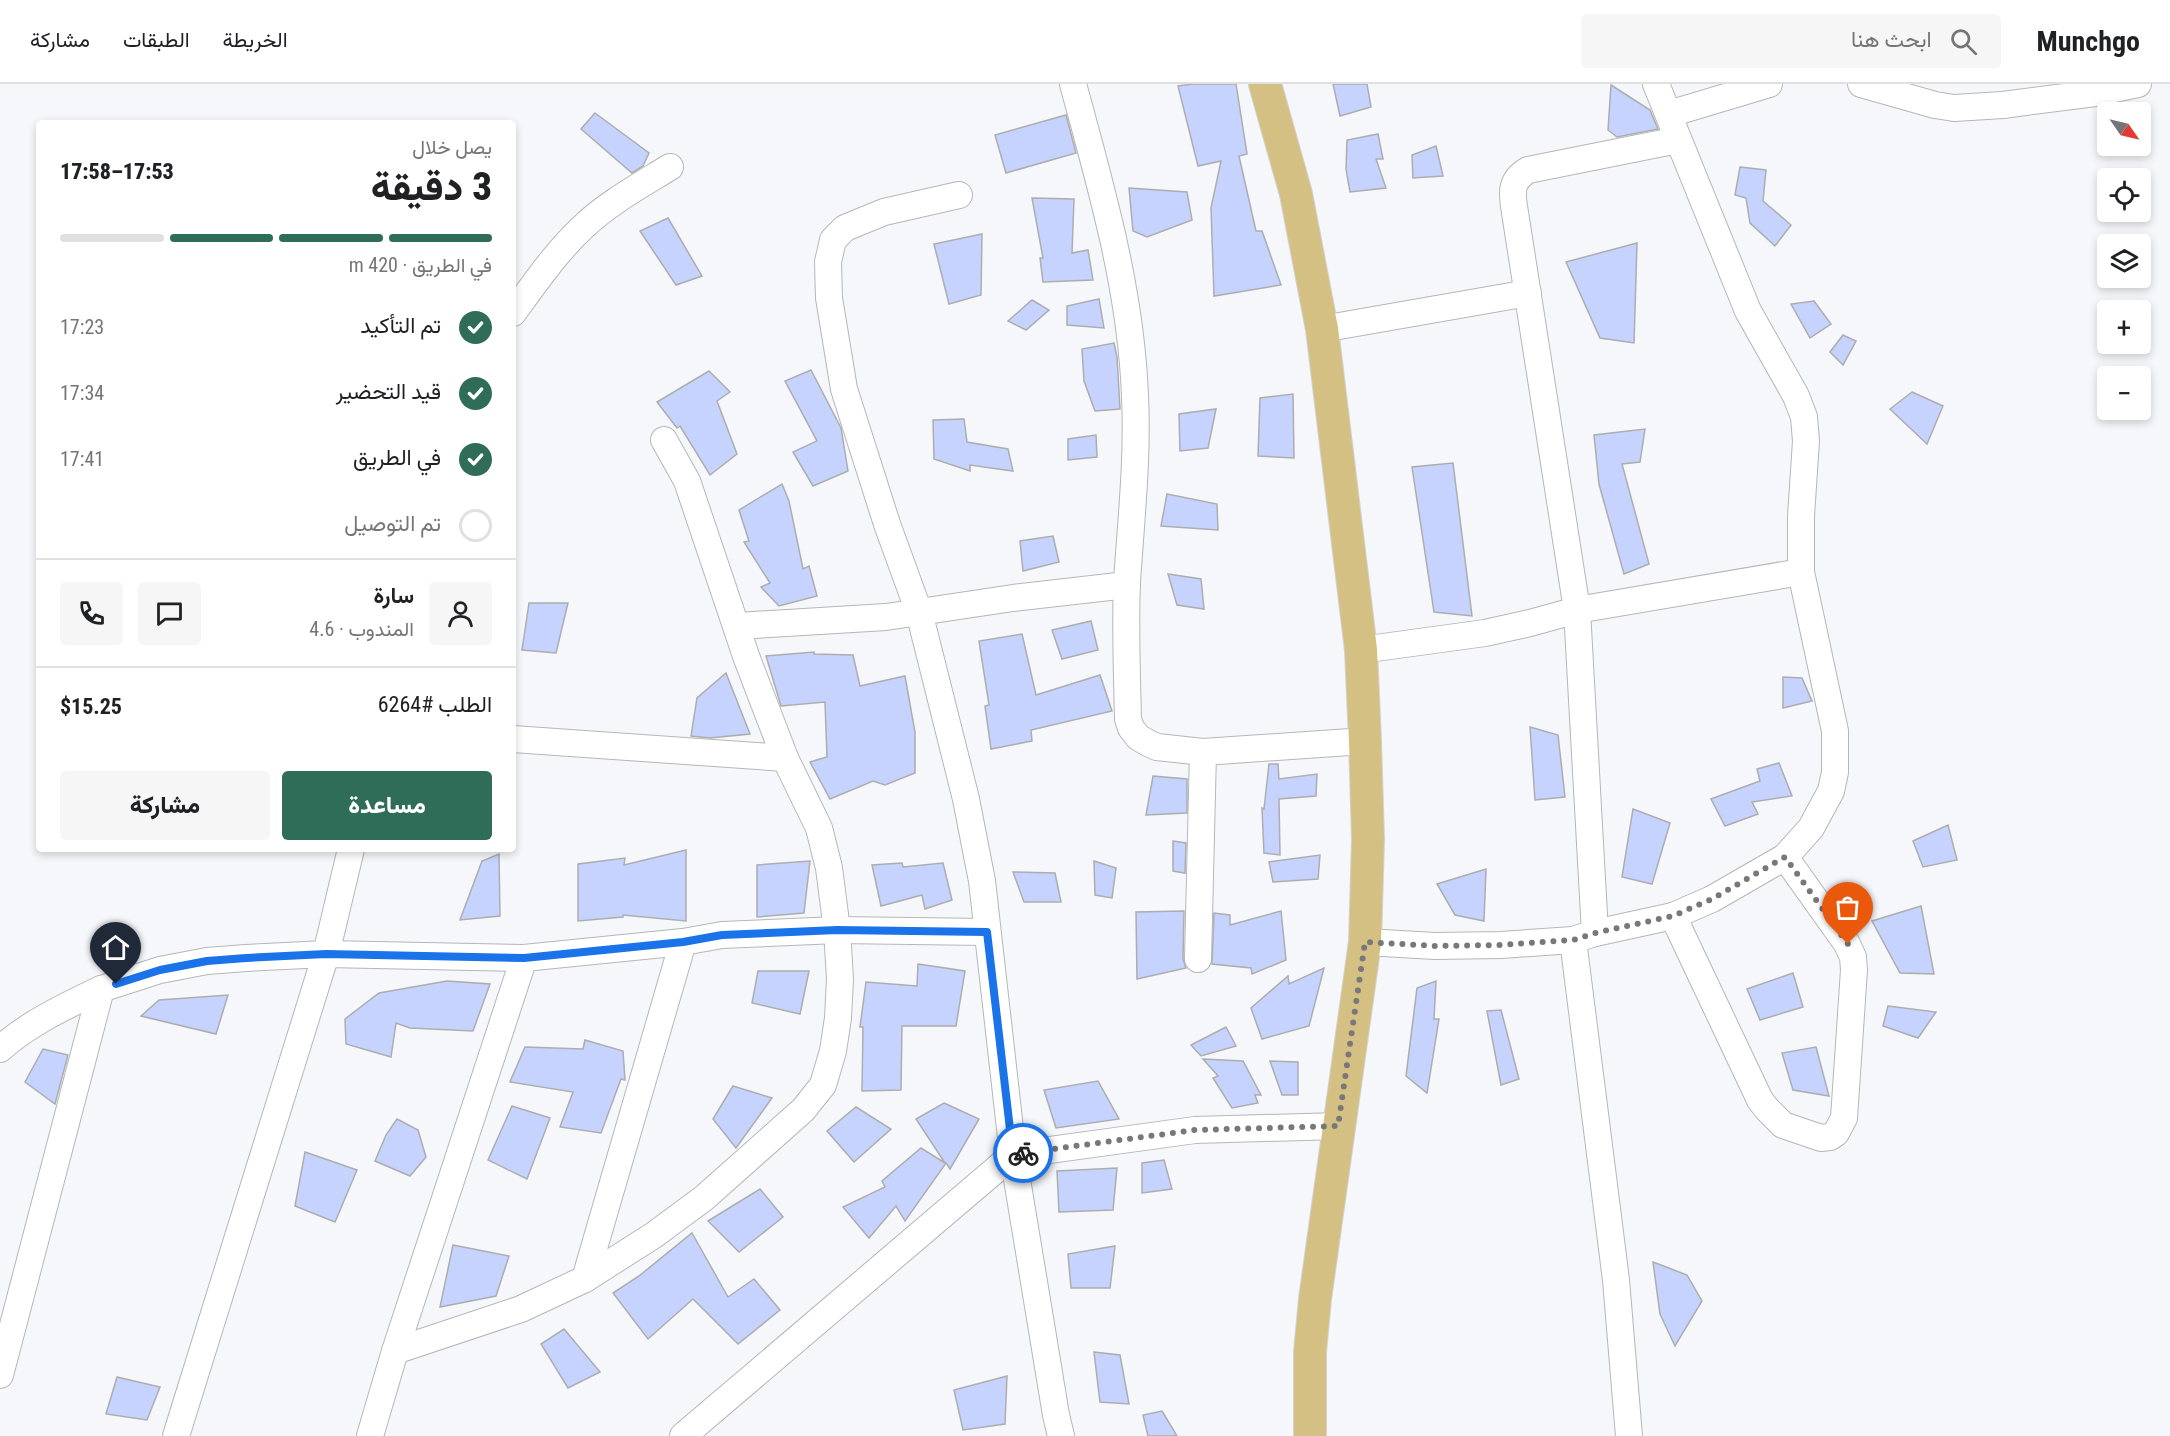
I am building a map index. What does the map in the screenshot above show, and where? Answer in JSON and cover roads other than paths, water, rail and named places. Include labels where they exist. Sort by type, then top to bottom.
[{"type":"main road","points":[[1265,84],[1296,194],[1322,329],[1361,650],[1365,741],[1368,839],[1365,942],[1315,1299],[1310,1352],[1310,1436]]},
{"type":"street","points":[[1073,84],[1116,244],[1130,324],[1136,396],[1136,464],[1127,585],[1128,719],[1131,728],[1138,736],[1157,747],[1203,752],[1365,741]]},
{"type":"street","points":[[1365,942],[1436,946],[1501,945],[1584,936],[1673,916],[1712,899],[1785,857],[1811,828],[1831,791],[1835,772],[1835,731],[1801,572],[1801,516],[1806,441],[1804,417],[1796,396],[1748,311],[1656,84]]},
{"type":"street","points":[[1669,114],[1769,84]]},
{"type":"street","points":[[1861,84],[1935,105],[1954,108],[2003,105],[2095,93],[2138,84]]},
{"type":"street","points":[[1629,1436],[1584,936],[1577,610],[1513,194],[1514,182],[1520,175],[1536,168],[1678,140]]},
{"type":"street","points":[[516,309],[547,266],[583,226],[670,167]]},
{"type":"street","points":[[959,195],[884,212],[845,228],[833,240],[828,262],[829,298],[844,389],[886,524],[919,612],[966,799],[982,880],[1013,1155],[1058,1425],[1039,1436]]},
{"type":"street","points":[[1322,329],[1528,293]]},
{"type":"street","points":[[395,1351],[503,1316],[585,1279],[654,1235],[704,1198],[803,1110],[823,1085],[833,1051],[840,980],[830,868],[819,828],[785,758],[746,656],[687,481],[664,440]]},
{"type":"street","points":[[1361,650],[1485,633],[1577,610],[1801,572]]},
{"type":"street","points":[[737,626],[886,617],[1127,585]]},
{"type":"street","points":[[516,739],[785,758]]},
{"type":"street","points":[[1198,959],[1203,752]]},
{"type":"street","points":[[176,1436],[326,954],[350,852]]},
{"type":"street","points":[[1673,916],[1760,1100],[1773,1117],[1784,1125],[1814,1136],[1830,1137],[1836,1133],[1844,1118],[1853,957],[1848,944],[1785,857]]},
{"type":"street","points":[[0,1049],[51,1014],[101,989],[160,970],[207,961],[326,954],[524,958],[683,942],[722,935],[837,930],[987,932]]},
{"type":"street","points":[[585,1279],[683,942]]},
{"type":"street","points":[[370,1436],[395,1351],[524,958]]},
{"type":"street","points":[[0,1375],[101,989]]},
{"type":"street","points":[[683,1436],[1013,1155],[1195,1130],[1338,1126]]}]
